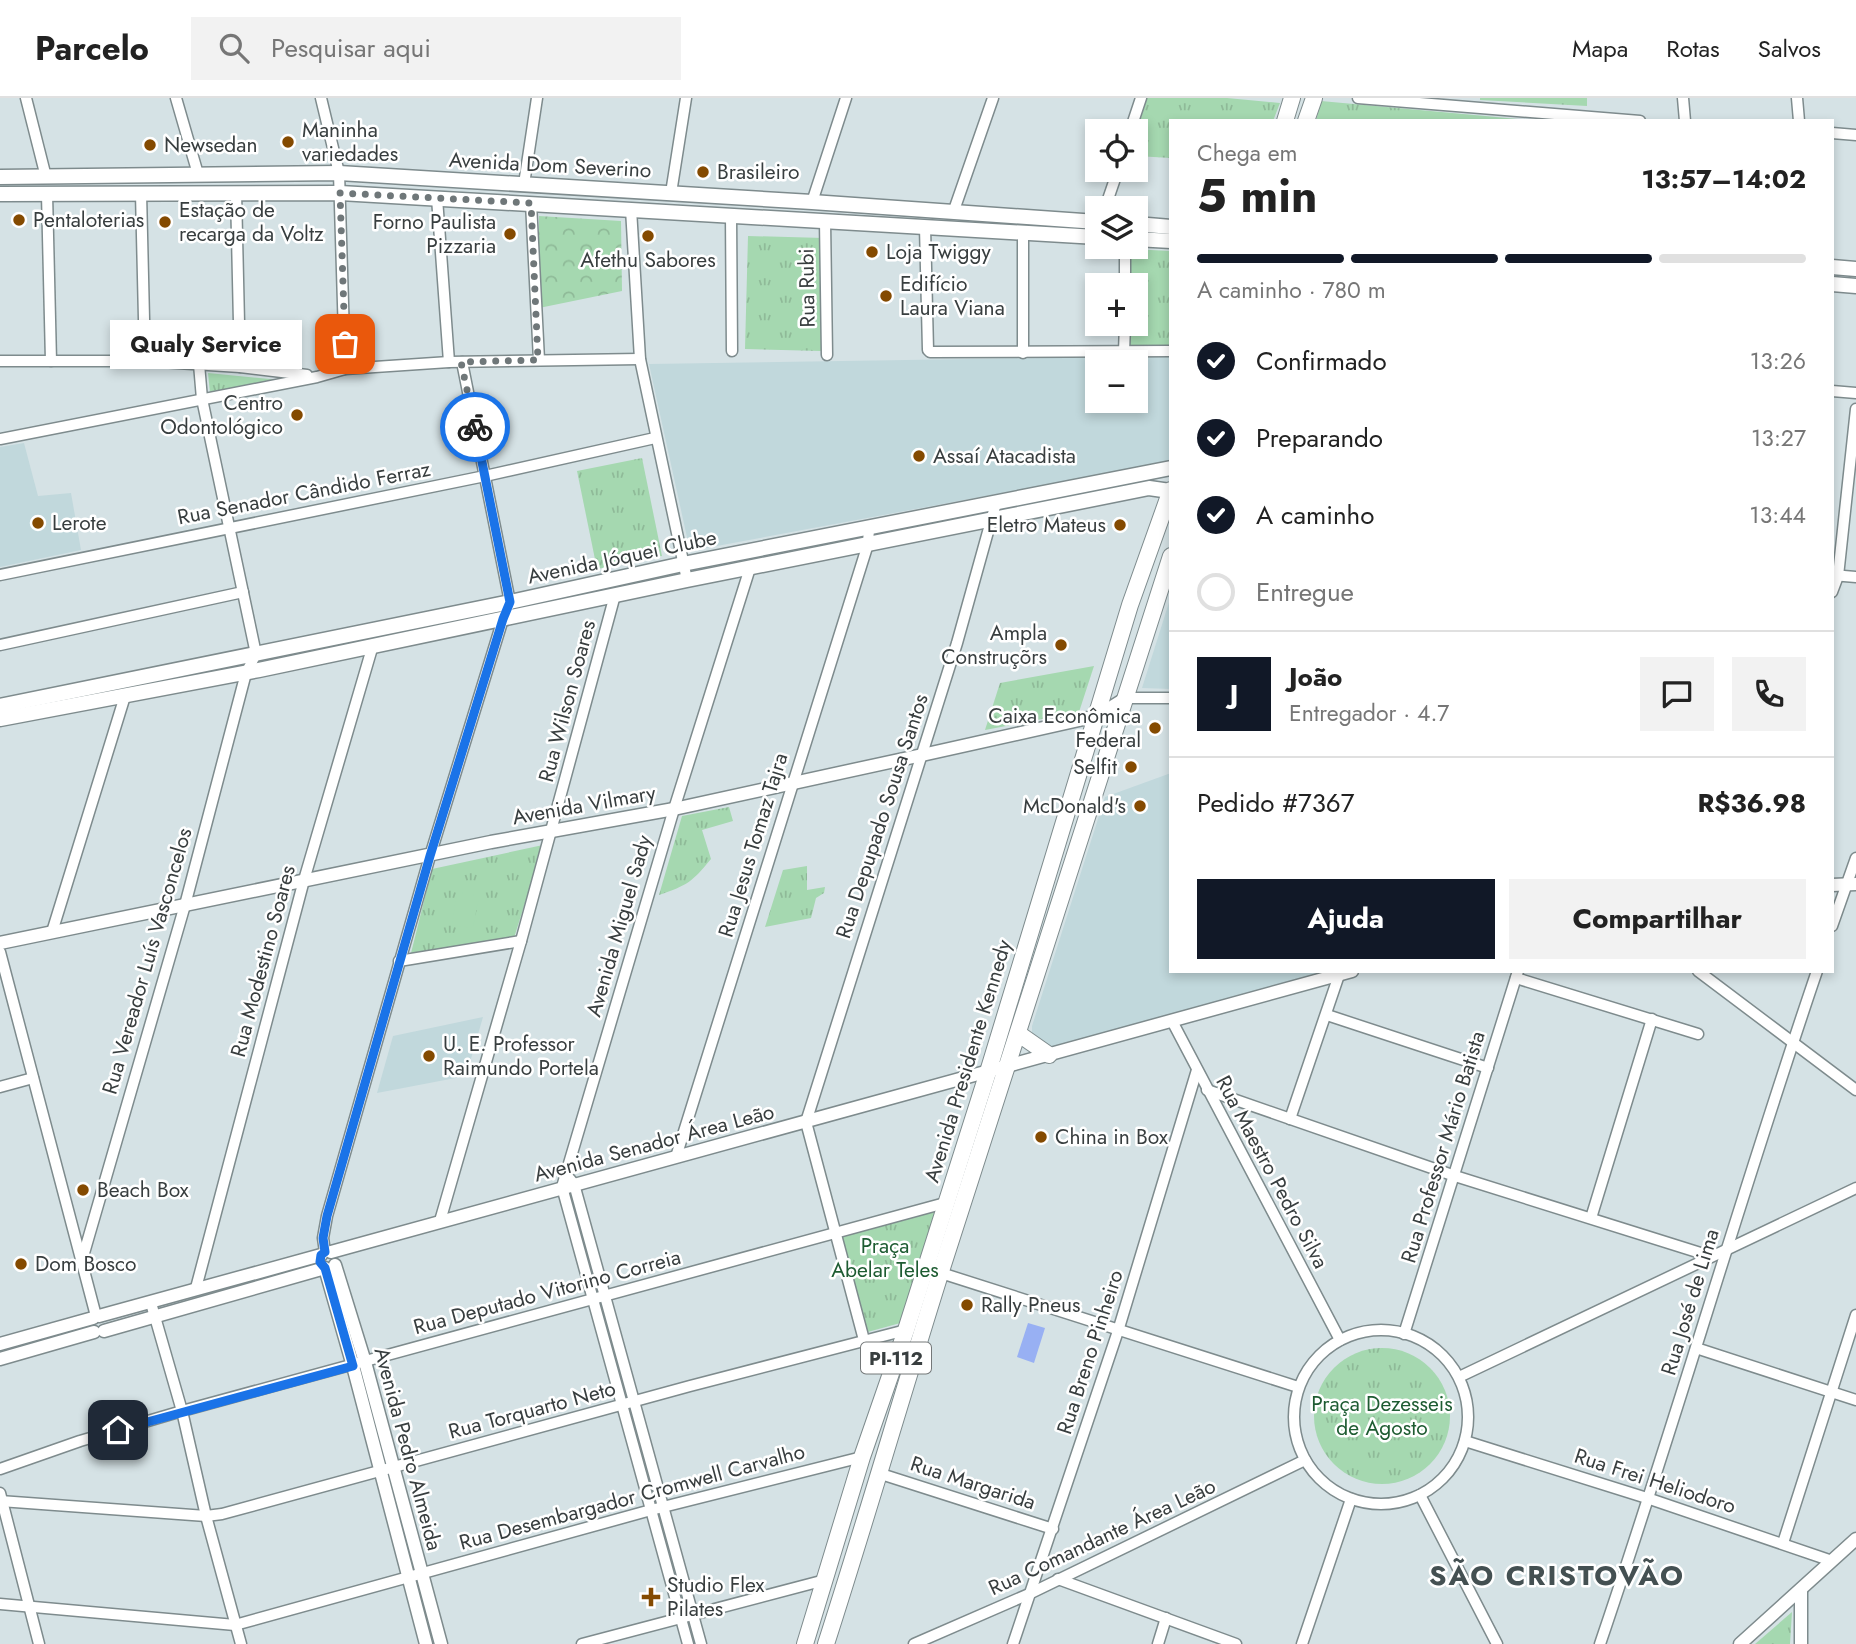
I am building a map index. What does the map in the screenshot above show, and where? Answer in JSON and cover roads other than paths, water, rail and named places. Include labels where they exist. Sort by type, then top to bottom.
[{"type":"main road","points":[[1285,119],[1287,98]]},
{"type":"main road","points":[[1307,119],[1314,98]]},
{"type":"main road","name":"Avenida Dom Severino","points":[[0,177],[339,173],[1085,221]]},
{"type":"main road","name":"Avenida Dom Severino","points":[[0,194],[340,193],[1085,236]]},
{"type":"main road","points":[[1148,225],[1169,227]]},
{"type":"main road","points":[[1148,240],[1169,241]]},
{"type":"main road","points":[[1834,267],[1856,269]]},
{"type":"main road","points":[[1834,284],[1856,286]]},
{"type":"main road","name":"Avenida Jóquei Clube","points":[[0,706],[683,564],[1169,468]]},
{"type":"main road","name":"Avenida Jóquei Clube","points":[[0,719],[246,673],[687,580],[1149,488],[1169,490]]},
{"type":"main road","name":"Avenida Presidente Kennedy","points":[[805,1644],[862,1457],[906,1330],[988,1072],[1130,605],[1169,496]]},
{"type":"main road","name":"Avenida Presidente Kennedy","points":[[826,1644],[881,1474],[941,1273],[1169,562]]},
{"type":"main road","points":[[1019,1034],[1049,1055]]},
{"type":"street","points":[[26,98],[46,177]]},
{"type":"street","points":[[176,98],[198,174]]},
{"type":"street","points":[[321,98],[339,173],[345,369]]},
{"type":"street","points":[[524,184],[537,98]]},
{"type":"street","points":[[671,193],[686,98]]},
{"type":"street","points":[[812,202],[846,98]]},
{"type":"street","points":[[953,212],[993,98]]},
{"type":"street","points":[[1134,119],[1141,98]]},
{"type":"street","points":[[1358,98],[1615,119]]},
{"type":"street","points":[[1683,98],[1685,119]]},
{"type":"street","points":[[1797,98],[1799,119]]},
{"type":"street","points":[[1834,133],[1856,135]]},
{"type":"street","points":[[236,192],[240,367]]},
{"type":"street","points":[[141,193],[145,361]]},
{"type":"street","points":[[47,194],[51,361]]},
{"type":"street","points":[[437,198],[449,362]]},
{"type":"street","points":[[531,203],[538,360]]},
{"type":"street","points":[[631,209],[640,359],[687,580]]},
{"type":"street","points":[[731,215],[732,351]]},
{"type":"street","name":"Rua Rubi","points":[[825,221],[827,355]]},
{"type":"street","points":[[925,227],[930,352],[1085,352]]},
{"type":"street","points":[[1023,232],[1023,353]]},
{"type":"street","points":[[1148,351],[1169,351]]},
{"type":"street","points":[[0,439],[317,377],[345,369],[449,362],[640,359]]},
{"type":"street","points":[[0,361],[145,361],[240,367],[317,377]]},
{"type":"street","points":[[461,362],[510,602]]},
{"type":"street","points":[[199,364],[202,400],[256,654]]},
{"type":"street","points":[[1834,391],[1856,393]]},
{"type":"street","points":[[1856,409],[1835,576],[1856,578]]},
{"type":"street","name":"Rua Senador Cândido Ferraz","points":[[0,575],[485,476],[655,438]]},
{"type":"street","name":"Rua Depupado Sousa Santos","points":[[806,1122],[957,643],[996,503]]},
{"type":"street","name":"Rua Jesus Tomaz Tajra","points":[[676,1157],[868,544],[869,528]]},
{"type":"street","name":"Avenida Miguel Sady","points":[[567,1182],[674,809],[750,568]]},
{"type":"street","points":[[0,645],[243,592]]},
{"type":"street","name":"Rua Wilson Soares","points":[[440,1221],[552,831],[615,595]]},
{"type":"street","name":"Avenida Pedro Almeida","points":[[441,1644],[422,1573],[387,1469],[323,1238],[399,961],[510,602]]},
{"type":"street","name":"Rua Modestino Soares","points":[[196,1288],[304,880],[373,646]]},
{"type":"street","name":"Rua Vereador Luís Vasconcelos","points":[[82,1259],[184,905],[246,673],[256,654]]},
{"type":"street","points":[[52,932],[125,696]]},
{"type":"street","points":[[1126,698],[1169,698]]},
{"type":"street","name":"Avenida Vilmary","points":[[0,943],[304,880],[674,809],[1097,716],[1126,698]]},
{"type":"street","points":[[1834,922],[1851,885],[1856,858]]},
{"type":"street","points":[[399,961],[521,941]]},
{"type":"street","points":[[0,952],[96,1317],[90,1325],[99,1331]]},
{"type":"street","points":[[1290,1119],[1327,1015],[1346,973]]},
{"type":"street","points":[[1009,1066],[1346,973]]},
{"type":"street","points":[[1701,973],[1856,1090]]},
{"type":"street","name":"Rua José de Lima","points":[[1600,1644],[1650,1499],[1725,1250],[1816,973]]},
{"type":"street","points":[[1517,975],[1698,1034]]},
{"type":"street","name":"Rua Professor Mário Batista","points":[[1404,1334],[1517,975]]},
{"type":"street","points":[[1327,1015],[1488,1068]]},
{"type":"street","points":[[1591,1218],[1652,1019]]},
{"type":"street","name":"Rua Maestro Pedro Silva","points":[[1172,1021],[1340,1340]]},
{"type":"street","name":"Avenida Senador Área Leão","points":[[0,1344],[96,1317],[153,1309],[327,1258],[567,1182],[676,1157],[1009,1066]]},
{"type":"street","name":"Rua Breno Pinheiro","points":[[1013,1644],[1118,1331],[1197,1070]]},
{"type":"street","points":[[0,1087],[33,1078]]},
{"type":"street","points":[[1207,1090],[1455,1176],[1710,1256]]},
{"type":"street","points":[[806,1122],[864,1340]]},
{"type":"street","points":[[567,1182],[606,1296],[628,1403],[687,1617],[701,1644]]},
{"type":"street","points":[[567,1182],[591,1300],[628,1403]]},
{"type":"street","points":[[1459,1377],[1856,1188]]},
{"type":"street","name":"Rua Deputado Vitorino Correia","points":[[0,1469],[42,1453],[182,1411],[945,1203]]},
{"type":"street","name":"Avenida Senador Área Leão","points":[[0,1359],[99,1331],[196,1288],[327,1258]]},
{"type":"street","points":[[941,1273],[1298,1387]]},
{"type":"street","points":[[153,1309],[182,1411],[206,1516],[241,1644]]},
{"type":"street","points":[[1783,1543],[1856,1315]]},
{"type":"street","name":"Rua Torquarto Neto","points":[[1,1498],[206,1516],[906,1330]]},
{"type":"street","points":[[1392,1330],[1404,1334],[1432,1346],[1447,1360],[1459,1377],[1467,1396],[1469,1416],[1465,1441],[1447,1476],[1430,1490],[1405,1501],[1377,1504],[1351,1499],[1324,1484],[1305,1460],[1295,1434],[1294,1406],[1298,1387],[1314,1362],[1340,1340],[1369,1331],[1392,1330]]},
{"type":"street","points":[[1696,1348],[1856,1400]]},
{"type":"street","name":"Rua Frei Heliodoro","points":[[1465,1441],[1650,1499],[1832,1561]]},
{"type":"street","name":"Rua Desembargador Cromwell Carvalho","points":[[0,1604],[235,1625],[657,1508],[862,1457]]},
{"type":"street","name":"Rua Comandante Área Leão","points":[[914,1644],[1029,1594],[1305,1460]]},
{"type":"street","name":"Avenida Pedro Almeida","points":[[387,1469],[408,1577],[426,1644]]},
{"type":"street","name":"Rua Margarida","points":[[881,1474],[1053,1529]]},
{"type":"street","points":[[1420,1495],[1497,1644]]},
{"type":"street","points":[[1,1498],[39,1644]]},
{"type":"street","points":[[1302,1644],[1351,1499]]},
{"type":"street","points":[[1740,1644],[1856,1539]]},
{"type":"street","points":[[1058,1579],[1236,1644]]},
{"type":"street","points":[[582,1644],[825,1580]]},
{"type":"street","points":[[1801,1591],[1801,1644]]},
{"type":"street","points":[[687,1617],[688,1644]]},
{"type":"street","points":[[1158,1644],[1166,1618]]},
{"type":"water","points":[[1028,1323],[1045,1328],[1034,1363],[1017,1357]]},
{"type":"place","name":"Maninha variedades","points":[[288,142]]},
{"type":"place","name":"Newsedan","points":[[150,145]]},
{"type":"place","name":"Brasileiro","points":[[703,172]]},
{"type":"place","name":"Pentaloterias","points":[[19,220]]},
{"type":"place","name":"Estação de recarga da Voltz","points":[[165,222]]},
{"type":"place","name":"Forno Paulista Pizzaria","points":[[510,234]]},
{"type":"place","name":"Afethu Sabores","points":[[648,236]]},
{"type":"place","name":"Loja Twiggy","points":[[872,252]]},
{"type":"place","name":"Edifício Laura Viana","points":[[886,296]]},
{"type":"place","name":"Qualy Service","points":[[345,344]]},
{"type":"place","name":"Centro Odontológico","points":[[297,415]]},
{"type":"place","name":"Assaí Atacadista","points":[[919,456]]},
{"type":"place","name":"Lerote","points":[[38,523]]},
{"type":"place","name":"Eletro Mateus","points":[[1120,525]]},
{"type":"place","name":"Ampla Construçõrs","points":[[1061,645]]},
{"type":"place","name":"Caixa Econômica Federal","points":[[1155,728]]},
{"type":"place","name":"Selfit","points":[[1131,767]]},
{"type":"place","name":"McDonald's","points":[[1140,806]]},
{"type":"place","name":"U. E. Professor Raimundo Portela","points":[[429,1056]]},
{"type":"place","name":"China in Box","points":[[1041,1137]]},
{"type":"place","name":"Beach Box","points":[[83,1190]]},
{"type":"place","name":"Dom Bosco","points":[[21,1264]]},
{"type":"place","name":"Rally Pneus","points":[[967,1305]]},
{"type":"place","name":"Studio Flex Pilates","points":[[651,1597]]},
{"type":"district","name":"SÃO CRISTOVÃO","points":[[1557,1575]]},
{"type":"park label","name":"Praça Abelar Teles","points":[[885,1258]]},
{"type":"park label","name":"Praça Dezesseis de Agosto","points":[[1382,1416]]}]
